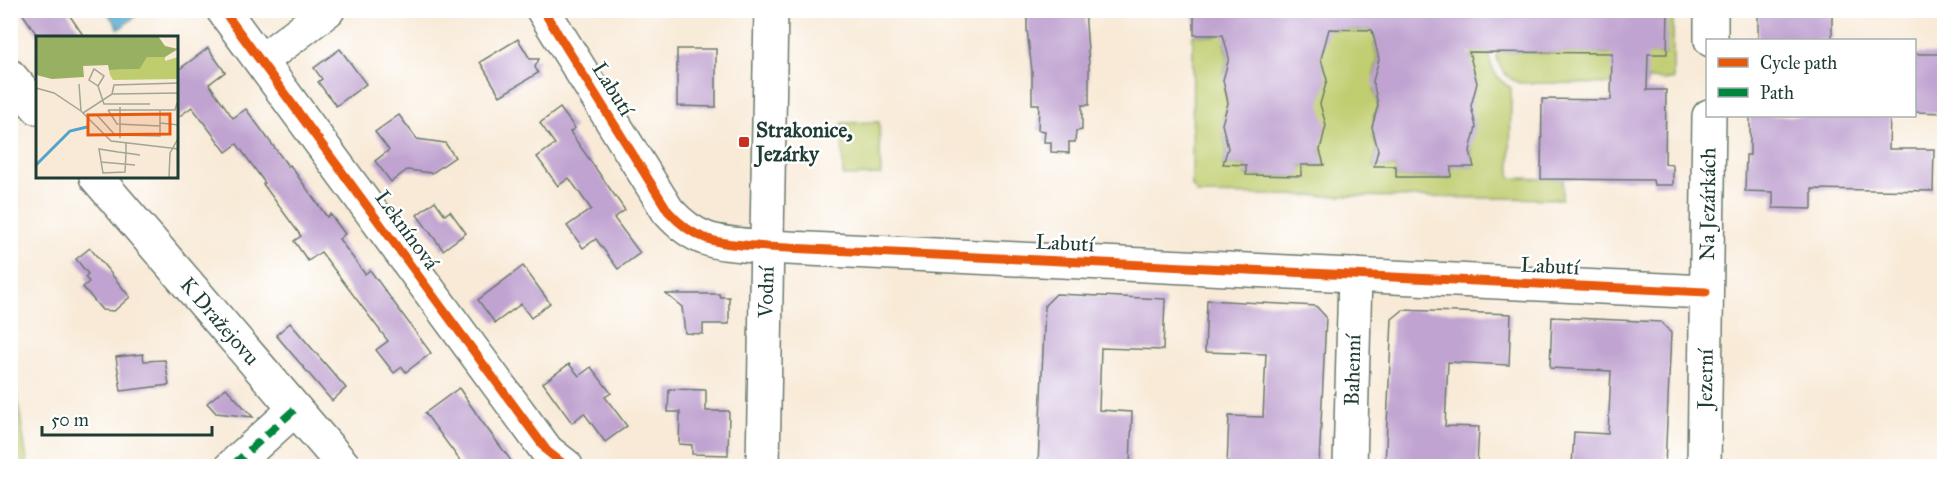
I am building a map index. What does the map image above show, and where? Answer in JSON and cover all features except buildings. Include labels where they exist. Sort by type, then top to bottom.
[{"type":"street","name":"Leknínová","points":[[223,10],[547,451],[566,466]]},
{"type":"street","points":[[261,61],[328,10]]},
{"type":"street","name":"Labutí","points":[[543,10],[668,211],[682,227],[700,238],[723,243],[767,247],[1706,292]]},
{"type":"street","name":"Vodní","points":[[763,466],[771,10]]},
{"type":"street","points":[[1711,10],[1711,39]]},
{"type":"street","points":[[10,76],[36,106]]},
{"type":"street","name":"Na Jezárkách","points":[[1706,292],[1709,117]]},
{"type":"street","name":"K Dražejovu","points":[[97,178],[344,466]]},
{"type":"street","name":"Bahenní","points":[[1350,466],[1355,275]]},
{"type":"street","name":"Jezerní","points":[[1704,466],[1706,292]]},
{"type":"street","points":[[232,466],[294,410]]},
{"type":"green space","points":[[1667,11],[1673,11],[1673,80],[1648,79],[1647,84],[1520,83],[1506,75],[1497,57],[1496,52],[1666,54]]},
{"type":"green space","points":[[1216,29],[1247,43],[1224,43],[1228,58],[1224,73],[1247,74],[1246,88],[1224,88],[1228,104],[1223,119],[1246,133],[1223,134],[1227,149],[1223,165],[1245,165],[1246,176],[1300,177],[1301,166],[1323,166],[1302,29],[1397,31],[1397,44],[1374,44],[1378,60],[1374,75],[1397,76],[1397,90],[1374,89],[1378,105],[1373,121],[1396,135],[1373,135],[1377,151],[1373,167],[1396,167],[1396,177],[1450,178],[1451,167],[1473,167],[1469,124],[1470,68],[1475,45],[1489,31],[1491,64],[1503,83],[1511,88],[1510,178],[1563,179],[1562,199],[1198,194],[1192,186],[1193,35],[1216,36]]},
{"type":"green space","points":[[879,122],[881,175],[843,176],[842,123]]},
{"type":"green space","points":[[11,358],[28,466],[11,466]]},
{"type":"water","points":[[106,11],[143,11],[119,29]]},
{"type":"marked path","points":[[232,466],[294,410]]},
{"type":"cycle path","points":[[223,10],[547,451],[566,466]]},
{"type":"cycle path","points":[[543,10],[668,211],[690,231],[713,241],[767,247],[1706,292]]},
{"type":"place","name":"Strakonice, Jezárky","points":[[744,142]]}]
